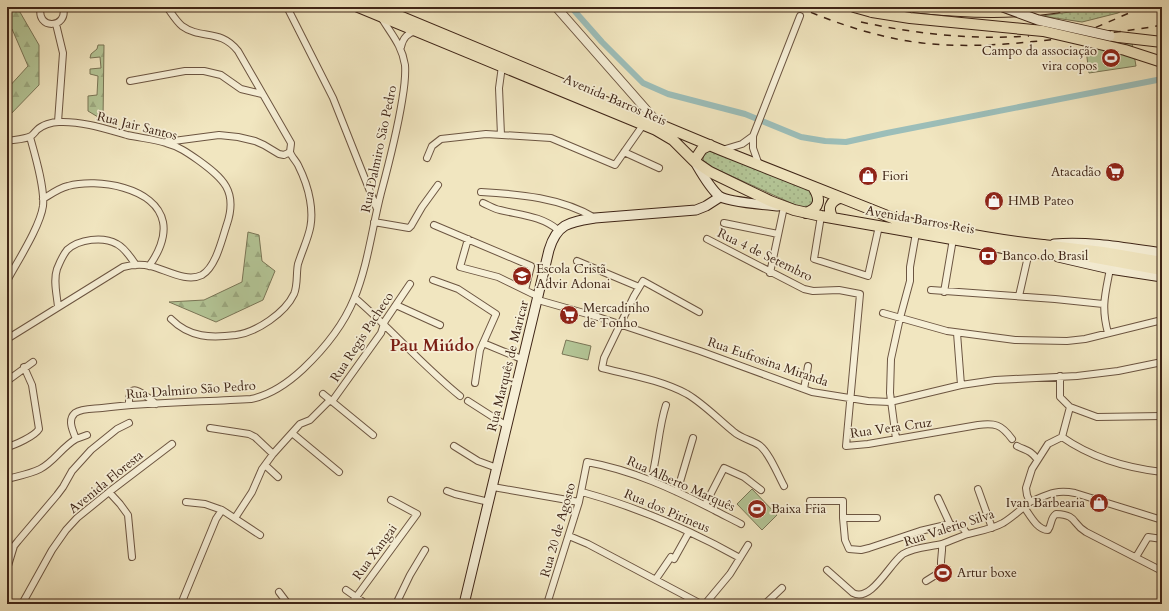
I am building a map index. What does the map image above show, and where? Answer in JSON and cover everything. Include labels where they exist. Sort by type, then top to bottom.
[{"type":"highway","points":[[916,7],[983,12],[1057,7]]},
{"type":"main road","name":"Avenida Barros Reis","points":[[358,7],[379,12],[657,122],[721,150],[840,198],[905,222],[1044,249],[1085,253]]},
{"type":"main road","points":[[854,7],[872,12],[917,19],[1043,31],[1125,50],[1162,62]]},
{"type":"main road","points":[[1003,7],[1038,20],[1162,46]]},
{"type":"main road","name":"Avenida Barros Reis","points":[[379,12],[416,31],[666,135],[694,161],[710,172],[784,207],[821,216],[1029,252],[1080,242],[1162,253]]},
{"type":"main road","points":[[1110,36],[1162,42]]},
{"type":"main road","points":[[710,145],[702,149],[694,161],[705,179],[720,196],[728,199],[784,207]]},
{"type":"main road","points":[[806,213],[816,208],[818,203],[817,192],[814,187]]},
{"type":"main road","points":[[558,230],[562,226],[573,222],[595,218],[696,210],[706,206],[720,196]]},
{"type":"main road","points":[[832,218],[830,215],[830,205],[832,202],[840,198]]},
{"type":"main road","name":"Rua Marquês de Maricar","points":[[464,604],[551,243],[558,230]]},
{"type":"main road","name":"Avenida Barros Reis","points":[[1044,249],[1068,260],[1110,269],[1162,277]]},
{"type":"main road","points":[[1085,253],[1162,262]]},
{"type":"main road","points":[[1085,253],[1162,270]]},
{"type":"street","points":[[41,7],[40,11],[42,19],[48,24],[56,24],[62,19],[64,15],[63,7]]},
{"type":"street","points":[[167,7],[176,21],[186,28],[200,33],[218,36],[235,47],[291,143],[290,152],[299,166],[310,198],[312,218],[311,229],[296,272],[295,292],[282,311],[272,319],[252,330],[229,335],[198,335],[186,331],[171,320]]},
{"type":"street","points":[[288,7],[331,93],[377,209]]},
{"type":"street","points":[[556,7],[657,122]]},
{"type":"street","name":"Rua Dalmiro São Pedro","points":[[76,439],[71,422],[72,417],[77,412],[129,405],[251,399],[261,397],[275,390],[297,374],[327,344],[340,326],[354,298],[369,247],[396,132],[404,86],[405,70],[401,47],[379,12]]},
{"type":"street","points":[[759,165],[753,148],[753,136],[800,16]]},
{"type":"street","points":[[56,24],[62,53],[58,122]]},
{"type":"street","points":[[401,47],[402,41],[407,35],[416,31]]},
{"type":"street","points":[[500,135],[499,88],[502,66]]},
{"type":"street","points":[[130,81],[185,71],[204,71],[221,75],[241,89],[262,94]]},
{"type":"street","name":"Rua Jair Santos","points":[[7,141],[30,137],[43,126],[58,122],[82,124],[135,137],[166,142],[188,153],[218,175],[227,188],[231,202],[230,214],[215,259],[207,271],[201,275],[195,277],[182,276],[149,266],[129,266],[116,271],[7,339]]},
{"type":"street","points":[[427,158],[432,146],[441,139],[486,134],[551,138],[615,165],[643,125]]},
{"type":"street","points":[[166,142],[225,135],[238,136],[255,141],[279,154],[284,155],[290,152]]},
{"type":"street","points":[[721,150],[742,144],[753,136]]},
{"type":"street","points":[[7,281],[39,219],[43,206],[43,198],[30,137]]},
{"type":"street","points":[[624,152],[659,168]]},
{"type":"street","points":[[43,198],[68,186],[98,183],[117,186],[138,194],[147,200],[159,212],[164,224],[158,251],[149,266]]},
{"type":"street","points":[[374,222],[409,228],[438,185]]},
{"type":"street","points":[[481,192],[533,196],[582,211],[595,218]]},
{"type":"street","points":[[483,203],[500,210],[513,212],[548,222],[558,230]]},
{"type":"street","points":[[770,273],[784,207]]},
{"type":"street","points":[[821,216],[814,259],[868,276],[879,226]]},
{"type":"street","points":[[724,222],[778,234]]},
{"type":"street","points":[[434,224],[531,266],[525,290]]},
{"type":"street","points":[[896,439],[890,402],[891,360],[910,281],[910,267],[916,233]]},
{"type":"street","name":"Rua Eufrosina Miranda","points":[[468,239],[460,267],[494,276],[525,290],[538,299],[621,324],[804,389],[850,399],[890,402],[995,380],[1077,376],[1118,371],[1162,362]]},
{"type":"street","name":"Rua 4 de Setembro","points":[[707,239],[770,273],[807,290],[839,290],[860,294]]},
{"type":"street","points":[[944,292],[953,239]]},
{"type":"street","points":[[58,306],[56,288],[57,269],[68,250],[77,245],[86,241],[94,240],[118,244],[124,249],[136,265]]},
{"type":"street","points":[[1019,296],[1029,252]]},
{"type":"street","points":[[577,261],[639,287]]},
{"type":"street","points":[[1108,333],[1103,304],[1110,269]]},
{"type":"street","points":[[433,280],[458,289],[496,314],[478,356],[474,383]]},
{"type":"street","points":[[699,312],[643,281],[604,358],[602,368],[664,385],[686,394],[722,420],[738,435],[760,446],[784,486]]},
{"type":"street","name":"Rua Regis Pacheco","points":[[235,518],[252,492],[265,465],[273,454],[300,424],[313,418],[328,402],[333,400],[381,333],[385,321],[410,284]]},
{"type":"street","points":[[931,290],[1103,304]]},
{"type":"street","name":"Rua Vera Cruz","points":[[860,294],[846,446],[990,424],[996,424],[1002,428],[1012,439]]},
{"type":"street","points":[[354,298],[384,325],[430,371],[460,396]]},
{"type":"street","points":[[396,305],[440,325]]},
{"type":"street","points":[[883,313],[937,329],[1015,340],[1067,341],[1085,339],[1162,320]]},
{"type":"street","points":[[957,333],[961,386]]},
{"type":"street","points":[[483,343],[524,360]]},
{"type":"street","points":[[7,381],[32,362]]},
{"type":"street","points":[[804,389],[808,366]]},
{"type":"street","points":[[7,447],[13,446],[39,431],[32,385],[24,367]]},
{"type":"street","points":[[1060,376],[1060,397],[1070,407],[1097,417],[1162,416]]},
{"type":"street","points":[[129,405],[130,394],[132,391],[136,390],[144,394],[156,404]]},
{"type":"street","points":[[323,394],[372,435]]},
{"type":"street","points":[[468,401],[507,426]]},
{"type":"street","points":[[651,480],[666,405]]},
{"type":"street","points":[[1030,502],[1026,488],[1032,469],[1048,444],[1062,437],[1070,407]]},
{"type":"street","points":[[7,568],[14,546],[60,491],[72,471],[91,450],[117,429],[129,424]]},
{"type":"street","points":[[210,428],[249,434],[255,437],[273,454]]},
{"type":"street","points":[[292,433],[339,472]]},
{"type":"street","points":[[7,479],[40,469],[57,456],[69,443],[86,435]]},
{"type":"street","points":[[1062,437],[1084,450],[1114,462],[1135,468],[1162,472]]},
{"type":"street","points":[[677,492],[693,438]]},
{"type":"street","name":"Avenida Floresta","points":[[22,604],[52,550],[66,530],[77,518],[172,444]]},
{"type":"street","points":[[454,446],[478,461],[497,468]]},
{"type":"street","points":[[1017,446],[1026,449],[1037,459]]},
{"type":"street","name":"Rua Alberto Marquês","points":[[587,462],[614,467],[651,480],[705,505],[741,524]]},
{"type":"street","name":"Rua 20 de Agosto","points":[[547,604],[582,492],[587,462]]},
{"type":"street","points":[[265,465],[278,477]]},
{"type":"street","points":[[705,505],[724,468],[744,477],[761,490]]},
{"type":"street","points":[[493,487],[579,502]]},
{"type":"street","points":[[978,489],[992,528]]},
{"type":"street","points":[[447,491],[489,502]]},
{"type":"street","name":"Rua Valerio Silva","points":[[827,570],[853,594],[861,595],[879,582],[895,561],[903,554],[942,544],[967,534],[992,528],[1008,519],[1030,502],[1057,491],[1075,493],[1162,520]]},
{"type":"street","points":[[109,492],[126,511],[128,516],[132,557]]},
{"type":"street","name":"Rua dos Pirineus","points":[[582,492],[624,504],[689,532],[740,558]]},
{"type":"street","points":[[938,498],[950,524]]},
{"type":"street","name":"Rua Xangai","points":[[351,604],[417,514],[391,500]]},
{"type":"street","points":[[810,501],[843,501],[846,546],[849,549],[869,548],[920,530],[950,524],[963,528],[967,534]]},
{"type":"street","points":[[186,502],[205,504],[222,510],[260,535]]},
{"type":"street","points":[[1024,507],[1035,523],[1042,529],[1048,530],[1050,528],[1053,516],[1056,514],[1068,516],[1074,519],[1083,530],[1162,571]]},
{"type":"street","points":[[181,604],[216,519],[222,510]]},
{"type":"street","points":[[843,518],[877,518]]},
{"type":"street","points":[[656,579],[671,557],[674,559],[689,532]]},
{"type":"street","points":[[569,536],[588,544],[656,579],[701,604]]},
{"type":"street","points":[[1136,558],[1148,537],[1162,539]]},
{"type":"street","points":[[926,581],[942,571],[942,544]]},
{"type":"street","points":[[705,604],[725,581],[748,545]]},
{"type":"street","points":[[7,548],[14,546]]},
{"type":"street","points":[[396,604],[410,575],[425,550]]},
{"type":"street","points":[[765,604],[782,588]]},
{"type":"street","points":[[346,590],[366,604]]},
{"type":"street","points":[[279,592],[288,604]]},
{"type":"green space","points":[[7,7],[17,7],[39,45],[39,85],[7,118],[7,89],[28,66],[12,29],[7,26]]},
{"type":"green space","points":[[1104,7],[1128,7],[1118,13],[1082,22],[1042,16]]},
{"type":"green space","name":"Campo da associação vira copos","points":[[1132,43],[1136,66],[1089,73],[1086,50]]},
{"type":"green space","points":[[98,45],[104,45],[103,120],[88,111],[88,96],[97,95],[98,76],[90,74],[90,69],[101,68],[100,57],[90,58],[91,54],[97,49]]},
{"type":"green space","points":[[710,150],[809,189],[815,195],[812,205],[802,208],[705,164],[703,159],[704,154]]},
{"type":"green space","points":[[248,232],[259,235],[262,261],[275,271],[263,300],[216,322],[169,302],[204,300],[242,282]]},
{"type":"green space","points":[[566,340],[591,346],[588,360],[562,354]]},
{"type":"green space","name":"Baixa Fria","points":[[752,489],[777,515],[762,530],[737,504]]},
{"type":"waterway","points":[[571,7],[602,42],[643,83],[668,94],[745,114],[801,137],[825,141],[846,142],[1162,79]]},
{"type":"railway","points":[[798,7],[840,24],[869,33],[914,42],[952,45],[990,45],[1027,42],[1162,25]]},
{"type":"railway","points":[[1083,33],[1143,7]]},
{"type":"railway","points":[[861,22],[903,30],[944,35],[986,37],[1029,36]]},
{"type":"place","name":"Campo da associação vira copos","points":[[1111,58]]},
{"type":"place","name":"Atacadão","points":[[1115,172]]},
{"type":"place","name":"Fiori","points":[[868,176]]},
{"type":"place","name":"HMB Pateo","points":[[994,201]]},
{"type":"place","name":"Banco do Brasil","points":[[988,256]]},
{"type":"place","name":"Escola Cristã Advir Adonai","points":[[522,276]]},
{"type":"place","name":"Mercadinho de Tonho","points":[[569,315]]},
{"type":"place","name":"Ivan Barbearia","points":[[1099,503]]},
{"type":"place","name":"Baixa Fria","points":[[757,509]]},
{"type":"place","name":"Artur boxe","points":[[943,573]]},
{"type":"district","name":"Pau Miúdo","points":[[432,345]]}]
